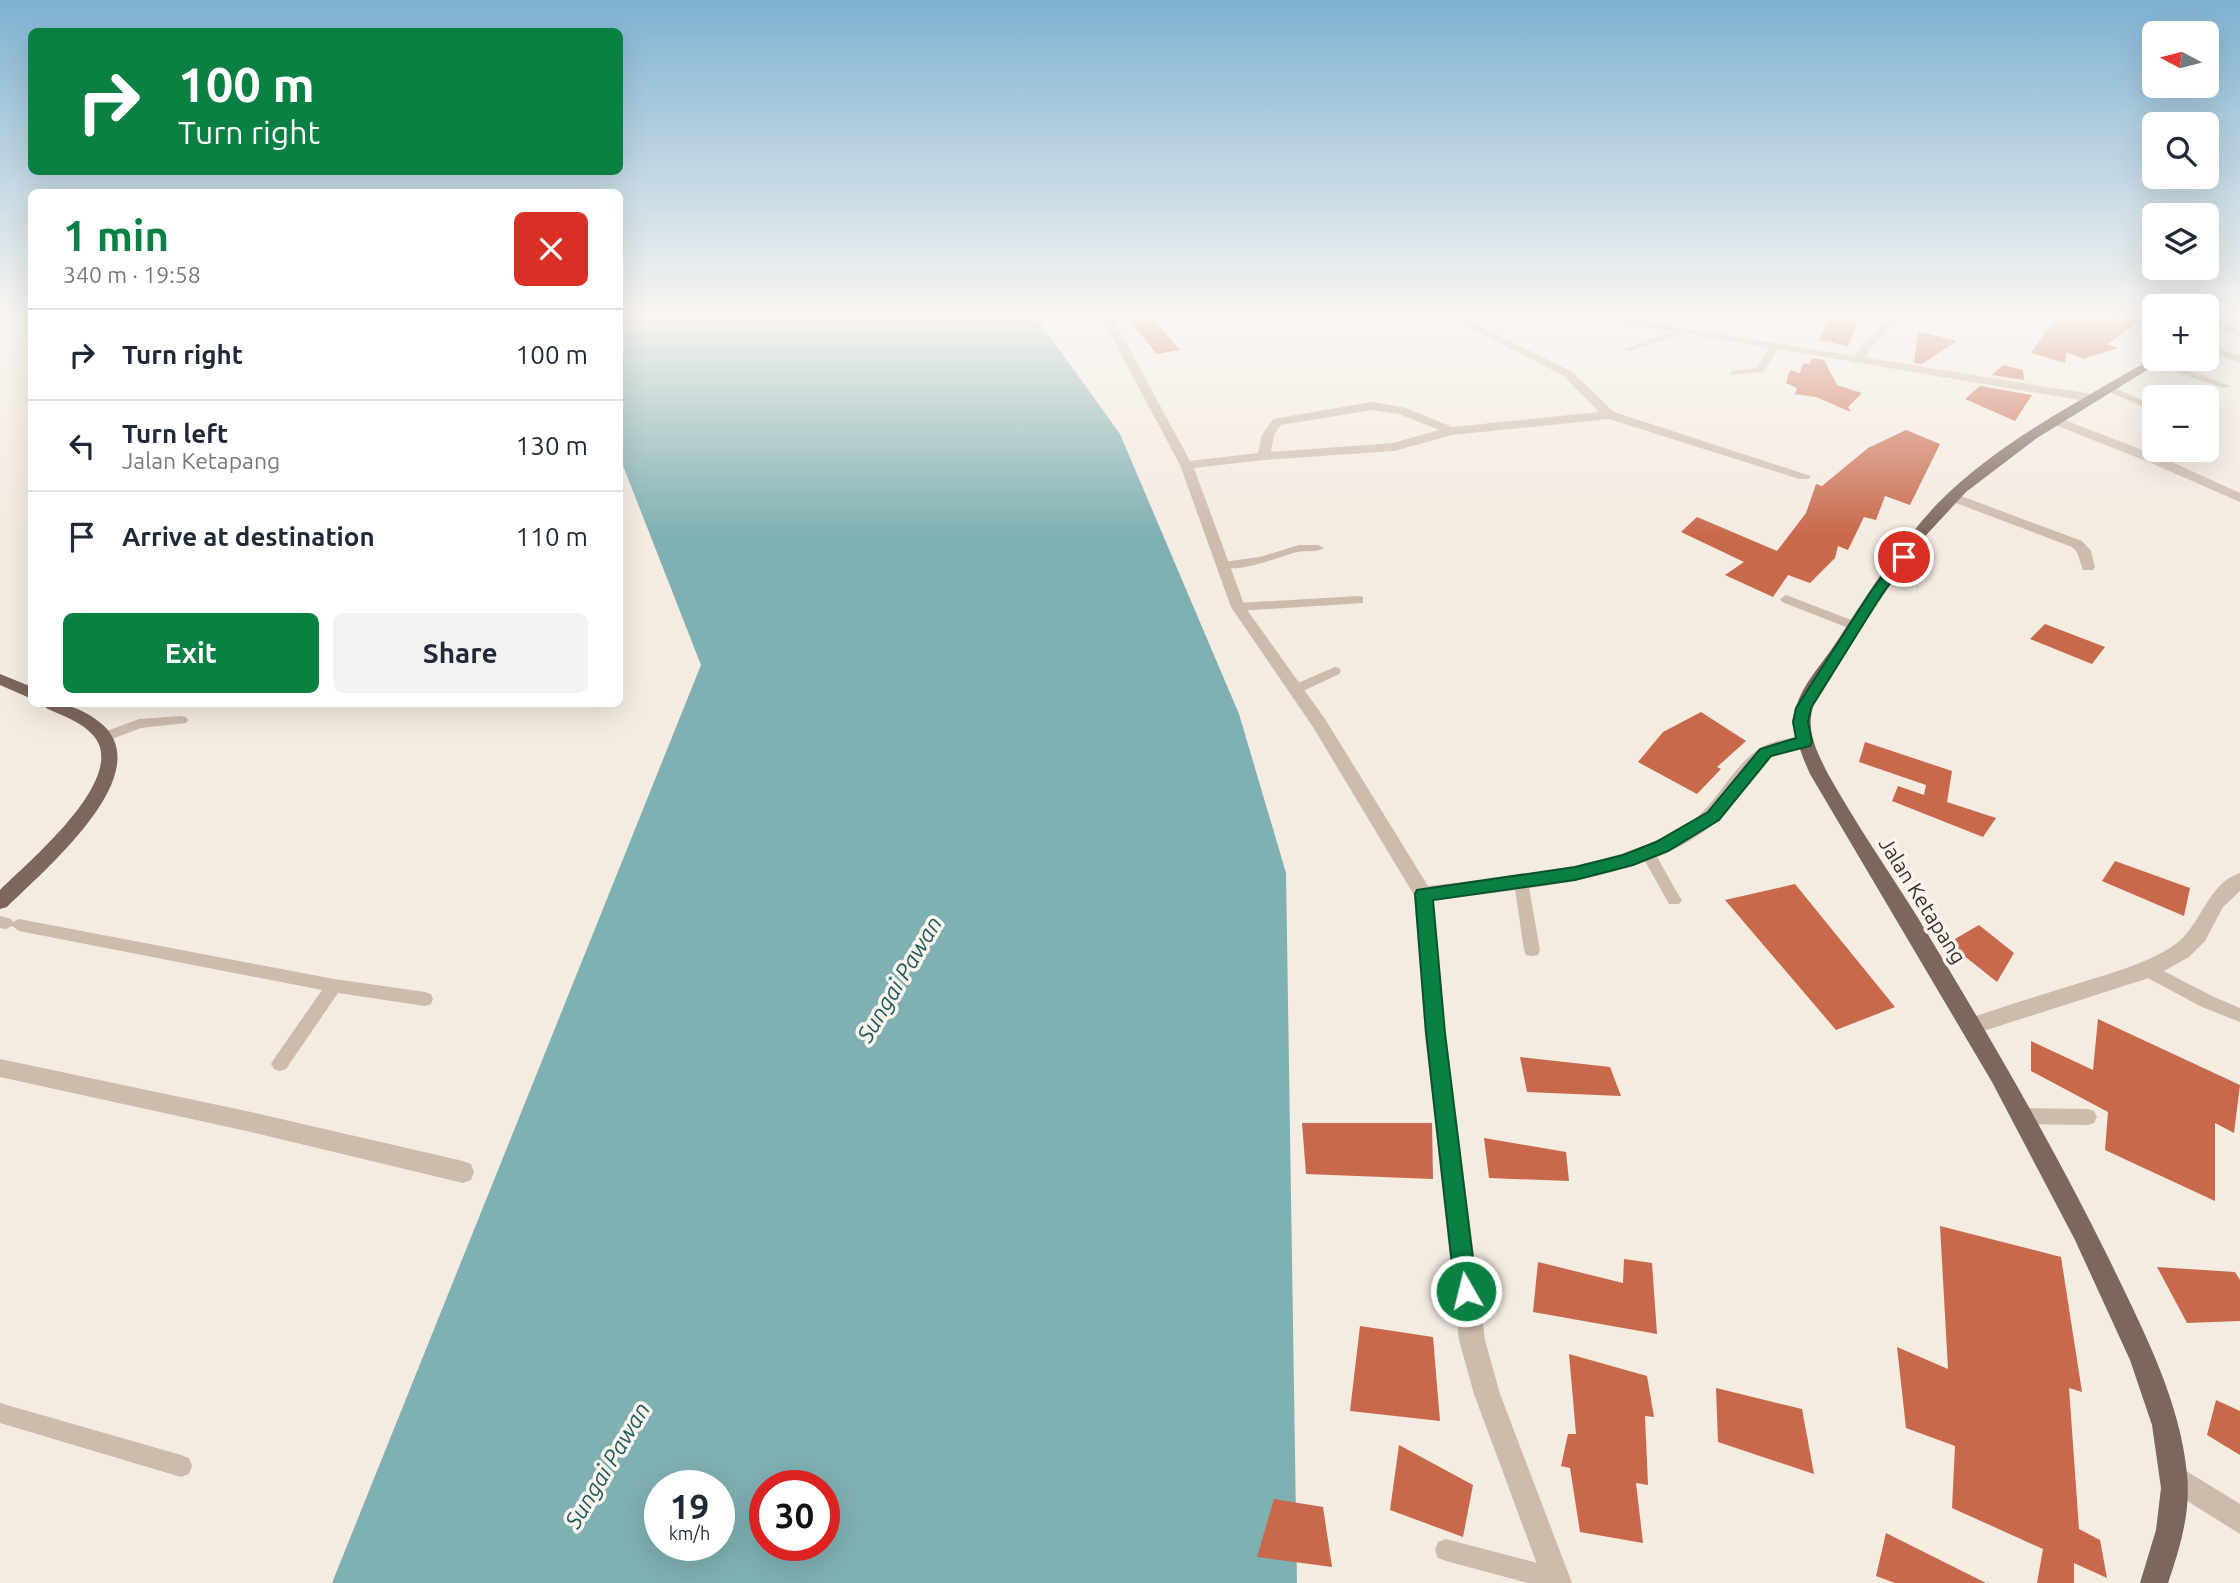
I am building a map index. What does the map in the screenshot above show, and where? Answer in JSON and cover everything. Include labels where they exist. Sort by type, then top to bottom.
[{"type":"main road","name":"Jalan Ketapang","points":[[2110,387],[2054,420],[1953,497],[1931,521],[1855,626],[1803,708],[1801,722],[1805,742],[1830,791],[1974,1025],[2082,1228],[2157,1394],[2175,1477],[2170,1534],[2154,1583]]},
{"type":"main road","points":[[0,679],[28,692]]},
{"type":"main road","points":[[0,902],[97,796],[110,768],[110,752],[104,737],[79,717],[57,707]]},
{"type":"street","points":[[1144,387],[1186,465],[1238,607],[1296,689],[1360,788],[1423,894],[1438,1059],[1472,1340],[1488,1394],[1557,1581]]},
{"type":"street","points":[[1580,387],[1610,415],[1804,476]]},
{"type":"street","points":[[2053,387],[2099,393]]},
{"type":"street","points":[[1264,456],[1268,435],[1277,422],[1372,406],[1402,411],[1451,431]]},
{"type":"street","points":[[1186,465],[1264,456],[1394,447],[1451,431],[1610,415]]},
{"type":"street","points":[[2054,420],[2156,460],[2240,498]]},
{"type":"street","points":[[1953,497],[2077,544],[2084,551],[2088,567]]},
{"type":"street","points":[[1423,894],[1575,873],[1647,852],[1714,816],[1765,752],[1805,742]]},
{"type":"street","points":[[1974,1025],[2148,970],[2182,951],[2198,935],[2216,902],[2240,880]]},
{"type":"street","points":[[0,1068],[251,1122],[463,1172]]},
{"type":"street","points":[[2175,1477],[2240,1520]]},
{"type":"lane","points":[[2099,393],[2142,405]]},
{"type":"lane","points":[[1223,565],[1262,560],[1300,548],[1318,548]]},
{"type":"lane","points":[[1786,599],[1855,626]]},
{"type":"lane","points":[[1238,607],[1359,600]]},
{"type":"lane","points":[[1296,689],[1335,671]]},
{"type":"lane","points":[[104,737],[139,724],[181,720]]},
{"type":"lane","points":[[1647,852],[1674,900]]},
{"type":"lane","points":[[1521,882],[1532,950]]},
{"type":"lane","points":[[8,923],[334,986],[425,999]]},
{"type":"lane","points":[[2148,970],[2208,1002],[2240,1015]]},
{"type":"lane","points":[[280,1064],[334,986]]},
{"type":"lane","points":[[2022,1116],[2088,1117]]},
{"type":"lane","points":[[0,1413],[181,1466]]},
{"type":"lane","points":[[1446,1550],[1557,1581]]},
{"type":"water","name":"Sungai Pawan","points":[[623,387],[1086,387],[1120,434],[1239,714],[1286,873],[1297,1583],[332,1583],[701,665],[623,466]]},
{"type":"building","points":[[1795,387],[1843,387],[1862,393],[1848,407],[1851,412],[1816,397],[1795,394],[1797,388]]},
{"type":"building","points":[[1979,387],[2032,395],[2015,421],[1965,399]]},
{"type":"building","points":[[1906,430],[1940,444],[1910,505],[1885,496],[1876,520],[1864,517],[1848,550],[1838,546],[1835,558],[1810,583],[1788,575],[1773,597],[1725,575],[1744,562],[1681,532],[1697,517],[1777,551],[1806,513],[1816,484],[1822,486],[1868,448]]},
{"type":"building","points":[[2045,624],[2105,647],[2092,664],[2030,639]]},
{"type":"building","points":[[1701,712],[1746,741],[1717,767],[1721,769],[1697,794],[1638,762],[1663,732]]},
{"type":"building","points":[[1865,742],[1952,771],[1947,802],[1996,818],[1983,837],[1892,801],[1898,786],[1924,795],[1926,785],[1859,762]]},
{"type":"building","points":[[2115,861],[2190,888],[2184,916],[2102,881]]},
{"type":"building","points":[[1795,884],[1895,1007],[1836,1030],[1725,900]]},
{"type":"building","points":[[1979,925],[2014,953],[1997,982],[1948,943]]},
{"type":"building","points":[[2098,1019],[2240,1085],[2234,1133],[2215,1123],[2215,1201],[2105,1150],[2108,1112],[2031,1071],[2031,1041],[2093,1070]]},
{"type":"building","points":[[1520,1057],[1610,1067],[1621,1096],[1527,1092]]},
{"type":"building","points":[[1302,1123],[1432,1123],[1433,1179],[1306,1174]]},
{"type":"building","points":[[1484,1138],[1566,1152],[1569,1181],[1489,1178]]},
{"type":"building","points":[[1940,1226],[2061,1257],[2082,1392],[2069,1388],[2079,1529],[2100,1540],[2107,1578],[2074,1563],[2074,1583],[2037,1583],[2043,1549],[1952,1508],[1955,1446],[1906,1428],[1897,1347],[1948,1369]]},
{"type":"building","points":[[1624,1259],[1652,1263],[1657,1334],[1533,1312],[1538,1262],[1623,1283]]},
{"type":"building","points":[[2157,1267],[2235,1272],[2240,1280],[2240,1321],[2187,1323]]},
{"type":"building","points":[[1360,1326],[1433,1337],[1440,1421],[1350,1411]]},
{"type":"building","points":[[1569,1354],[1647,1376],[1654,1417],[1645,1416],[1648,1485],[1636,1483],[1643,1543],[1580,1532],[1570,1468],[1561,1466],[1568,1434],[1576,1434]]},
{"type":"building","points":[[1716,1388],[1802,1409],[1814,1474],[1718,1442]]},
{"type":"building","points":[[2216,1400],[2240,1411],[2240,1455],[2207,1435]]},
{"type":"building","points":[[1399,1445],[1473,1485],[1463,1537],[1390,1510]]},
{"type":"building","points":[[1274,1499],[1323,1507],[1332,1567],[1257,1557]]},
{"type":"building","points":[[1886,1533],[1986,1583],[1895,1583],[1876,1576]]},
{"type":"route","points":[[1466,1291],[1435,1033],[1423,894],[1521,882],[1575,873],[1627,860],[1662,846],[1714,816],[1765,752],[1805,742],[1801,722],[1803,708],[1877,593],[1904,557]]}]
